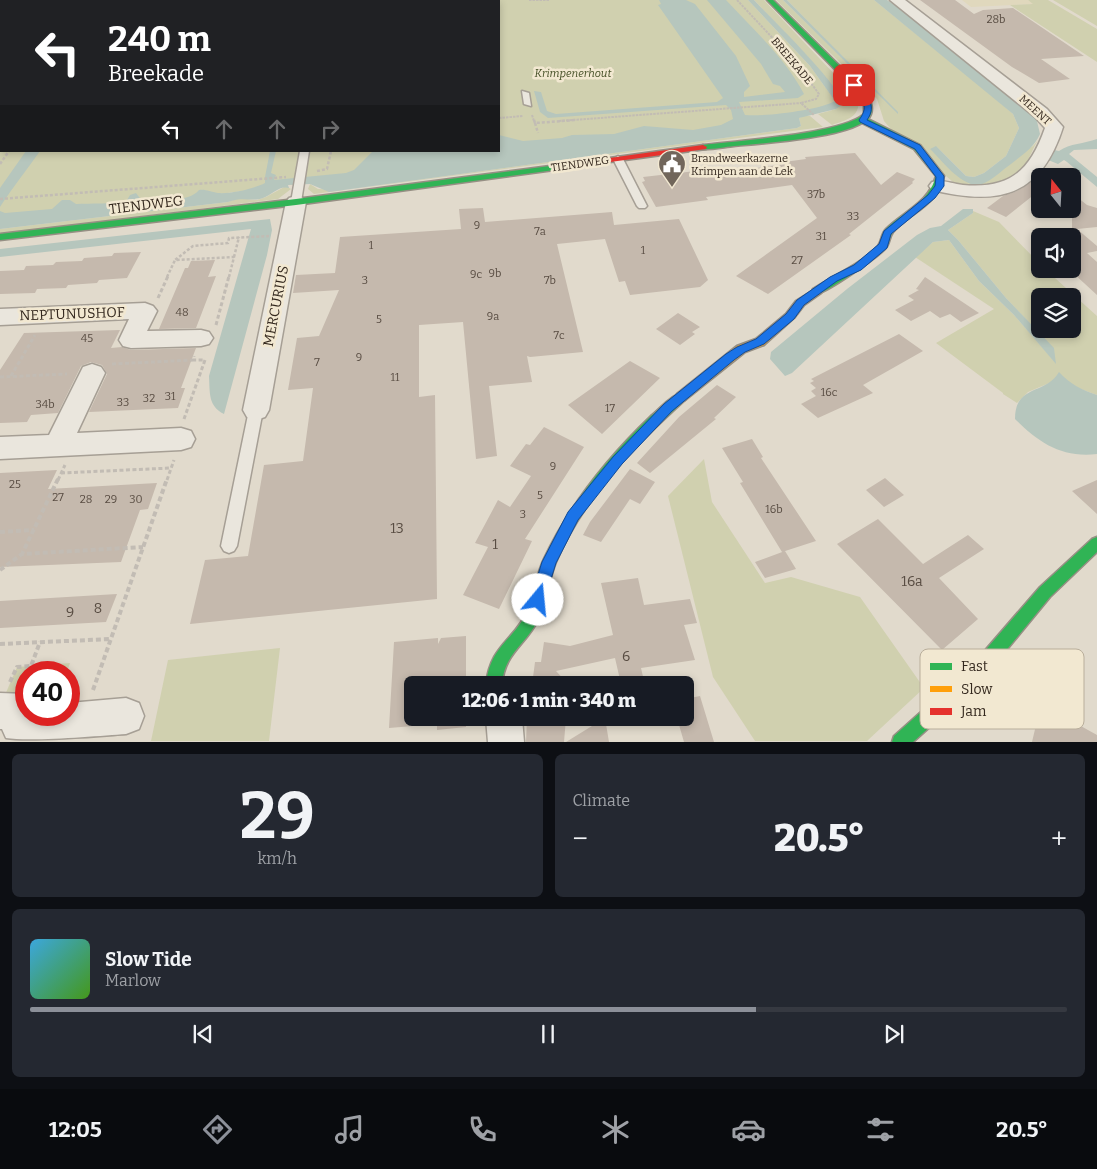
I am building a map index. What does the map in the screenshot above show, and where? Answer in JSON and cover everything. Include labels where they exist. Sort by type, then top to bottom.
[{"type":"street","name":"BREEKADE","points":[[770,0],[864,95],[869,104],[869,112],[863,120]]},
{"type":"street","name":"MEENT","points":[[897,0],[1041,113],[1054,127],[1050,144],[1036,167],[1023,180],[1004,189],[981,193],[939,186]]},
{"type":"street","name":"TIENDWEG","points":[[0,237],[297,195],[620,162],[665,152],[850,127],[863,120]]},
{"type":"street","points":[[494,676],[498,658],[531,620],[549,562],[573,516],[618,460],[668,408],[719,365],[741,349],[760,342],[790,316],[800,303],[834,279],[857,267],[884,246],[887,233],[932,196],[939,186],[940,176],[917,147],[863,120]]},
{"type":"street","name":"MERCURIUS","points":[[256,410],[297,195]]},
{"type":"street","name":"NEPTUNUSHOF","points":[[0,317],[145,311],[131,340],[201,338]]},
{"type":"street","points":[[66,445],[99,368]]},
{"type":"street","points":[[0,448],[181,439]]},
{"type":"street","points":[[997,649],[1046,592],[1097,543]]},
{"type":"street","points":[[4,698],[24,710],[19,725],[126,716]]},
{"type":"street","points":[[900,742],[920,724]]},
{"type":"street","points":[[505,726],[506,742]]},
{"type":"lane","points":[[525,93],[528,104]]},
{"type":"lane","points":[[297,195],[305,152]]},
{"type":"lane","points":[[620,162],[642,206]]},
{"type":"lane","points":[[229,546],[256,410]]},
{"type":"path","points":[[529,0],[550,0]]},
{"type":"path","name":"BREEKADE","points":[[737,0],[797,64],[819,94],[816,99],[801,103]]},
{"type":"path","points":[[535,123],[801,103]]},
{"type":"path","name":"BREEKADE","points":[[801,103],[815,116]]},
{"type":"path","points":[[528,104],[538,133]]},
{"type":"path","points":[[500,118],[532,116]]},
{"type":"path","points":[[0,164],[8,152]]},
{"type":"path","points":[[0,199],[278,178]]},
{"type":"path","points":[[246,237],[273,236]]},
{"type":"path","points":[[234,257],[239,237]]},
{"type":"path","name":"NEPTUNUSHOF","points":[[145,311],[155,304],[175,260]]},
{"type":"path","points":[[11,376],[46,315]]},
{"type":"path","points":[[99,368],[193,360]]},
{"type":"path","points":[[0,570],[22,554],[61,474],[66,445]]},
{"type":"path","points":[[61,474],[171,468]]},
{"type":"path","points":[[0,532],[34,530]]},
{"type":"path","points":[[22,554],[144,547]]},
{"type":"path","points":[[0,644],[112,639]]},
{"type":"path","points":[[4,698],[17,667],[30,666],[40,642]]},
{"type":"shaded area","points":[[659,0],[686,0],[695,4],[736,56],[750,86],[744,92],[744,97],[785,92],[780,86],[773,84],[761,64],[707,0],[726,0],[779,57],[804,94],[798,98],[739,102],[745,115],[792,112],[835,101],[810,66],[748,0],[754,0],[804,52],[840,95],[843,104],[836,109],[799,118],[801,126],[797,128],[329,192],[310,184],[288,185],[289,188],[279,189],[259,199],[238,199],[228,202],[0,229],[0,211],[5,213],[52,209],[62,200],[70,200],[76,204],[115,203],[127,200],[130,195],[136,193],[142,201],[172,200],[188,197],[199,190],[223,193],[248,189],[265,183],[270,152],[276,152],[271,173],[276,175],[274,180],[346,173],[354,170],[372,152],[500,152],[500,135],[523,141],[562,138],[572,135],[614,134],[644,126],[693,130],[721,125],[733,119],[731,110],[726,105],[548,118],[540,112],[534,91],[541,92],[547,111],[556,114],[717,102],[723,98],[658,5],[661,4]]},
{"type":"shaded area","points":[[783,0],[787,0],[898,114]]},
{"type":"shaded area","points":[[874,0],[887,0],[893,4],[1032,113],[1036,117],[1040,134],[1031,147],[994,177],[982,184],[968,183],[953,173],[930,149],[936,146],[966,176],[974,177],[984,173],[1006,156],[1019,128],[1013,114]]},
{"type":"shaded area","points":[[962,0],[1028,0],[1034,4],[971,7]]},
{"type":"shaded area","points":[[1097,139],[1097,149],[1074,150],[1069,154],[1097,177],[1097,187],[1081,174],[1081,168],[1074,168],[1064,160],[1058,164],[1048,160],[1054,150],[1059,151],[1068,146]]},
{"type":"shaded area","points":[[25,152],[39,152],[0,207],[0,188]]},
{"type":"shaded area","points":[[963,209],[973,209],[973,213],[948,230],[1006,298],[1031,324],[1031,335],[1014,315],[979,281],[949,240],[933,242],[792,373],[785,376],[770,359],[771,352],[847,289],[917,235],[930,228],[941,226]]},
{"type":"shaded area","points":[[270,219],[272,230],[267,255],[224,414],[212,403],[209,376],[251,229],[0,257],[0,249]]},
{"type":"shaded area","points":[[1034,338],[1044,338],[1054,348],[1056,364]]},
{"type":"shaded area","points":[[1059,372],[1076,386],[1097,395],[1097,454],[1073,454],[1052,447],[1042,442],[1015,419],[1016,408],[1020,400],[1025,395],[1047,384]]},
{"type":"green space","name":"Krimpenerhout","points":[[500,0],[748,0],[810,66],[836,102],[829,108],[773,121],[0,223],[0,152],[500,152]]},
{"type":"green space","points":[[754,0],[764,0],[858,99],[857,110],[852,117],[832,125],[818,114],[836,109],[842,99],[808,57]]},
{"type":"green space","points":[[776,0],[783,0],[898,113],[787,0],[874,0],[995,98],[1013,114],[1019,128],[1006,156],[984,173],[974,177],[966,176],[936,146],[970,183],[1033,146],[1038,140],[1022,170],[1006,183],[988,187],[960,185],[953,182],[890,128],[884,121],[877,99]]},
{"type":"green space","points":[[1028,0],[1048,0],[1097,29],[1097,62],[1010,5],[1033,4]]},
{"type":"green space","points":[[1053,0],[1097,0],[1097,26]]},
{"type":"green space","points":[[810,116],[823,127],[314,194],[308,189],[310,184],[318,189],[344,190],[797,128],[801,126],[799,118]]},
{"type":"green space","points":[[286,186],[291,189],[278,199],[0,234],[0,229],[228,202],[238,198],[257,200]]},
{"type":"green space","points":[[973,211],[999,222],[1031,255],[1031,278],[1055,278],[1066,288],[1031,288],[1031,325],[948,230],[973,213]]},
{"type":"green space","points":[[949,240],[979,281],[1014,315],[1031,334],[1031,338],[1034,338],[1055,362],[1053,348],[1044,338],[1081,338],[1081,302],[1097,316],[1097,395],[1078,388],[1067,381],[1054,381],[1028,392],[1017,403],[1003,394],[936,343],[994,309],[915,257],[933,242]]},
{"type":"green space","points":[[704,459],[712,502],[765,583],[791,577],[860,597],[920,682],[920,692],[867,741],[755,741],[713,677],[668,496]]},
{"type":"green space","points":[[280,648],[269,741],[151,741],[168,660]]},
{"type":"green space","points":[[15,672],[15,701],[2,702]]},
{"type":"building","points":[[920,0],[955,0],[974,14],[983,10],[1013,8],[1084,56],[1041,59],[1070,79],[1039,83],[1012,67]]},
{"type":"building","points":[[855,153],[881,185],[897,172],[915,179],[913,183],[849,234],[851,235],[768,294],[736,276],[817,218],[792,185],[706,197],[708,200],[656,207],[642,182],[645,181],[643,177],[731,167],[734,171],[786,164],[784,162],[806,159],[805,157]]},
{"type":"building","points":[[1031,182],[1031,197],[1006,217],[987,208],[1003,196],[1015,192]]},
{"type":"building","points":[[1081,200],[1087,205],[1097,208],[1097,227],[1072,228],[1072,218],[1081,218]]},
{"type":"building","points":[[483,208],[485,222],[612,212],[614,225],[679,219],[708,280],[700,287],[630,295],[625,281],[619,282],[605,239],[557,244],[583,352],[527,356],[532,382],[489,386],[497,456],[476,459],[463,322],[419,325],[419,397],[435,395],[437,599],[190,624],[205,560],[248,556],[264,465],[303,461],[313,388],[288,390],[297,338],[319,336],[339,290],[293,293],[296,275],[335,273],[340,237],[461,229],[459,209]]},
{"type":"building","points":[[1081,232],[1097,246],[1097,251],[1087,253],[1097,262],[1097,295],[1079,278],[1081,278]]},
{"type":"building","points":[[141,252],[127,278],[68,285],[66,288],[37,289],[35,293],[0,294],[0,271],[24,270],[26,266],[53,265],[56,262],[82,261],[84,258],[112,256],[114,253]]},
{"type":"building","points":[[215,260],[208,277],[216,276],[196,328],[159,329],[185,268],[188,268],[191,261]]},
{"type":"building","points":[[925,277],[979,313],[961,322],[950,314],[940,318],[930,311],[911,321],[895,310],[914,300],[908,296],[919,290],[916,289]]},
{"type":"building","points":[[678,313],[700,327],[692,332],[695,334],[680,345],[656,329]]},
{"type":"building","points":[[120,330],[111,348],[122,347],[131,350],[196,348],[181,388],[185,388],[178,408],[89,412],[107,374],[102,365],[91,362],[81,366],[58,413],[31,415],[27,422],[0,423],[0,370],[24,333]]},
{"type":"building","points":[[899,334],[923,351],[863,385],[873,393],[818,418],[801,404],[816,396],[811,391],[816,388],[810,383],[814,381],[811,379]]},
{"type":"building","points":[[630,361],[660,378],[602,434],[568,405]]},
{"type":"building","points":[[717,385],[736,397],[714,418],[716,419],[650,473],[637,463],[679,417]]},
{"type":"building","points":[[544,427],[584,447],[525,539],[532,541],[499,609],[463,595],[488,547],[475,543],[498,500],[510,507],[531,476],[510,466],[526,444],[530,445]]},
{"type":"building","points":[[752,439],[763,457],[761,458],[816,541],[782,552],[740,483],[743,482],[722,448]]},
{"type":"building","points":[[630,469],[655,482],[640,504],[630,499],[601,542],[583,535],[590,522]]},
{"type":"building","points":[[57,470],[48,489],[157,483],[148,509],[140,510],[121,562],[0,567],[0,473]]},
{"type":"building","points":[[885,478],[904,495],[884,507],[866,490]]},
{"type":"building","points":[[1097,480],[1097,514],[1072,491]]},
{"type":"building","points":[[878,519],[923,564],[968,535],[984,549],[939,578],[978,619],[941,649],[837,544]]},
{"type":"building","points":[[785,551],[796,569],[765,578],[755,562]]},
{"type":"building","points":[[638,578],[644,605],[690,599],[697,623],[684,625],[695,660],[641,668],[643,676],[619,676],[615,658],[556,671],[561,676],[533,676],[535,662],[541,662],[544,642],[570,646],[613,635],[601,583]]},
{"type":"building","points":[[117,594],[106,622],[0,628],[0,601]]},
{"type":"building","points":[[466,636],[466,676],[404,676],[404,726],[413,726],[389,728],[394,642],[438,638],[438,644],[441,638]]},
{"type":"building","points":[[700,696],[714,742],[684,742],[679,726],[694,726],[694,697]]},
{"type":"building","points":[[437,726],[466,726],[466,727],[437,730]]},
{"type":"building","points":[[527,726],[565,726],[564,742],[526,742]]},
{"type":"building","points":[[592,726],[606,726],[609,742],[566,742]]},
{"type":"building","points":[[1084,728],[1097,735],[1097,742],[1032,742],[1035,729]]},
{"type":"traffic: fast","points":[[703,147],[816,133],[857,123],[866,117],[868,106],[864,95],[770,0]]},
{"type":"traffic: fast","points":[[817,291],[866,260],[881,248],[889,231],[920,207],[938,185],[940,176],[917,147],[863,120]]},
{"type":"traffic: fast","points":[[0,237],[296,202],[588,163]]},
{"type":"traffic: fast","points":[[495,676],[501,657],[524,630],[533,615],[539,601],[549,563],[573,517],[606,472],[643,432],[681,397]]},
{"type":"traffic: fast","points":[[997,649],[1045,592],[1097,543]]},
{"type":"traffic: fast","points":[[900,742],[920,724]]},
{"type":"traffic: slow","points":[[681,397],[741,349],[760,342],[790,316],[800,303],[817,291]]},
{"type":"traffic: jam","points":[[588,163],[703,147]]},
{"type":"place","name":"Brandweerkazerne Krimpen aan de Lek","points":[[672,188]]},
{"type":"route","points":[[538,600],[549,562],[573,516],[618,460],[668,408],[741,349],[760,342],[790,316],[800,303],[834,279],[857,267],[884,246],[887,233],[932,196],[939,186],[940,176],[917,147],[863,120],[869,112],[869,104],[864,95],[854,85]]}]
